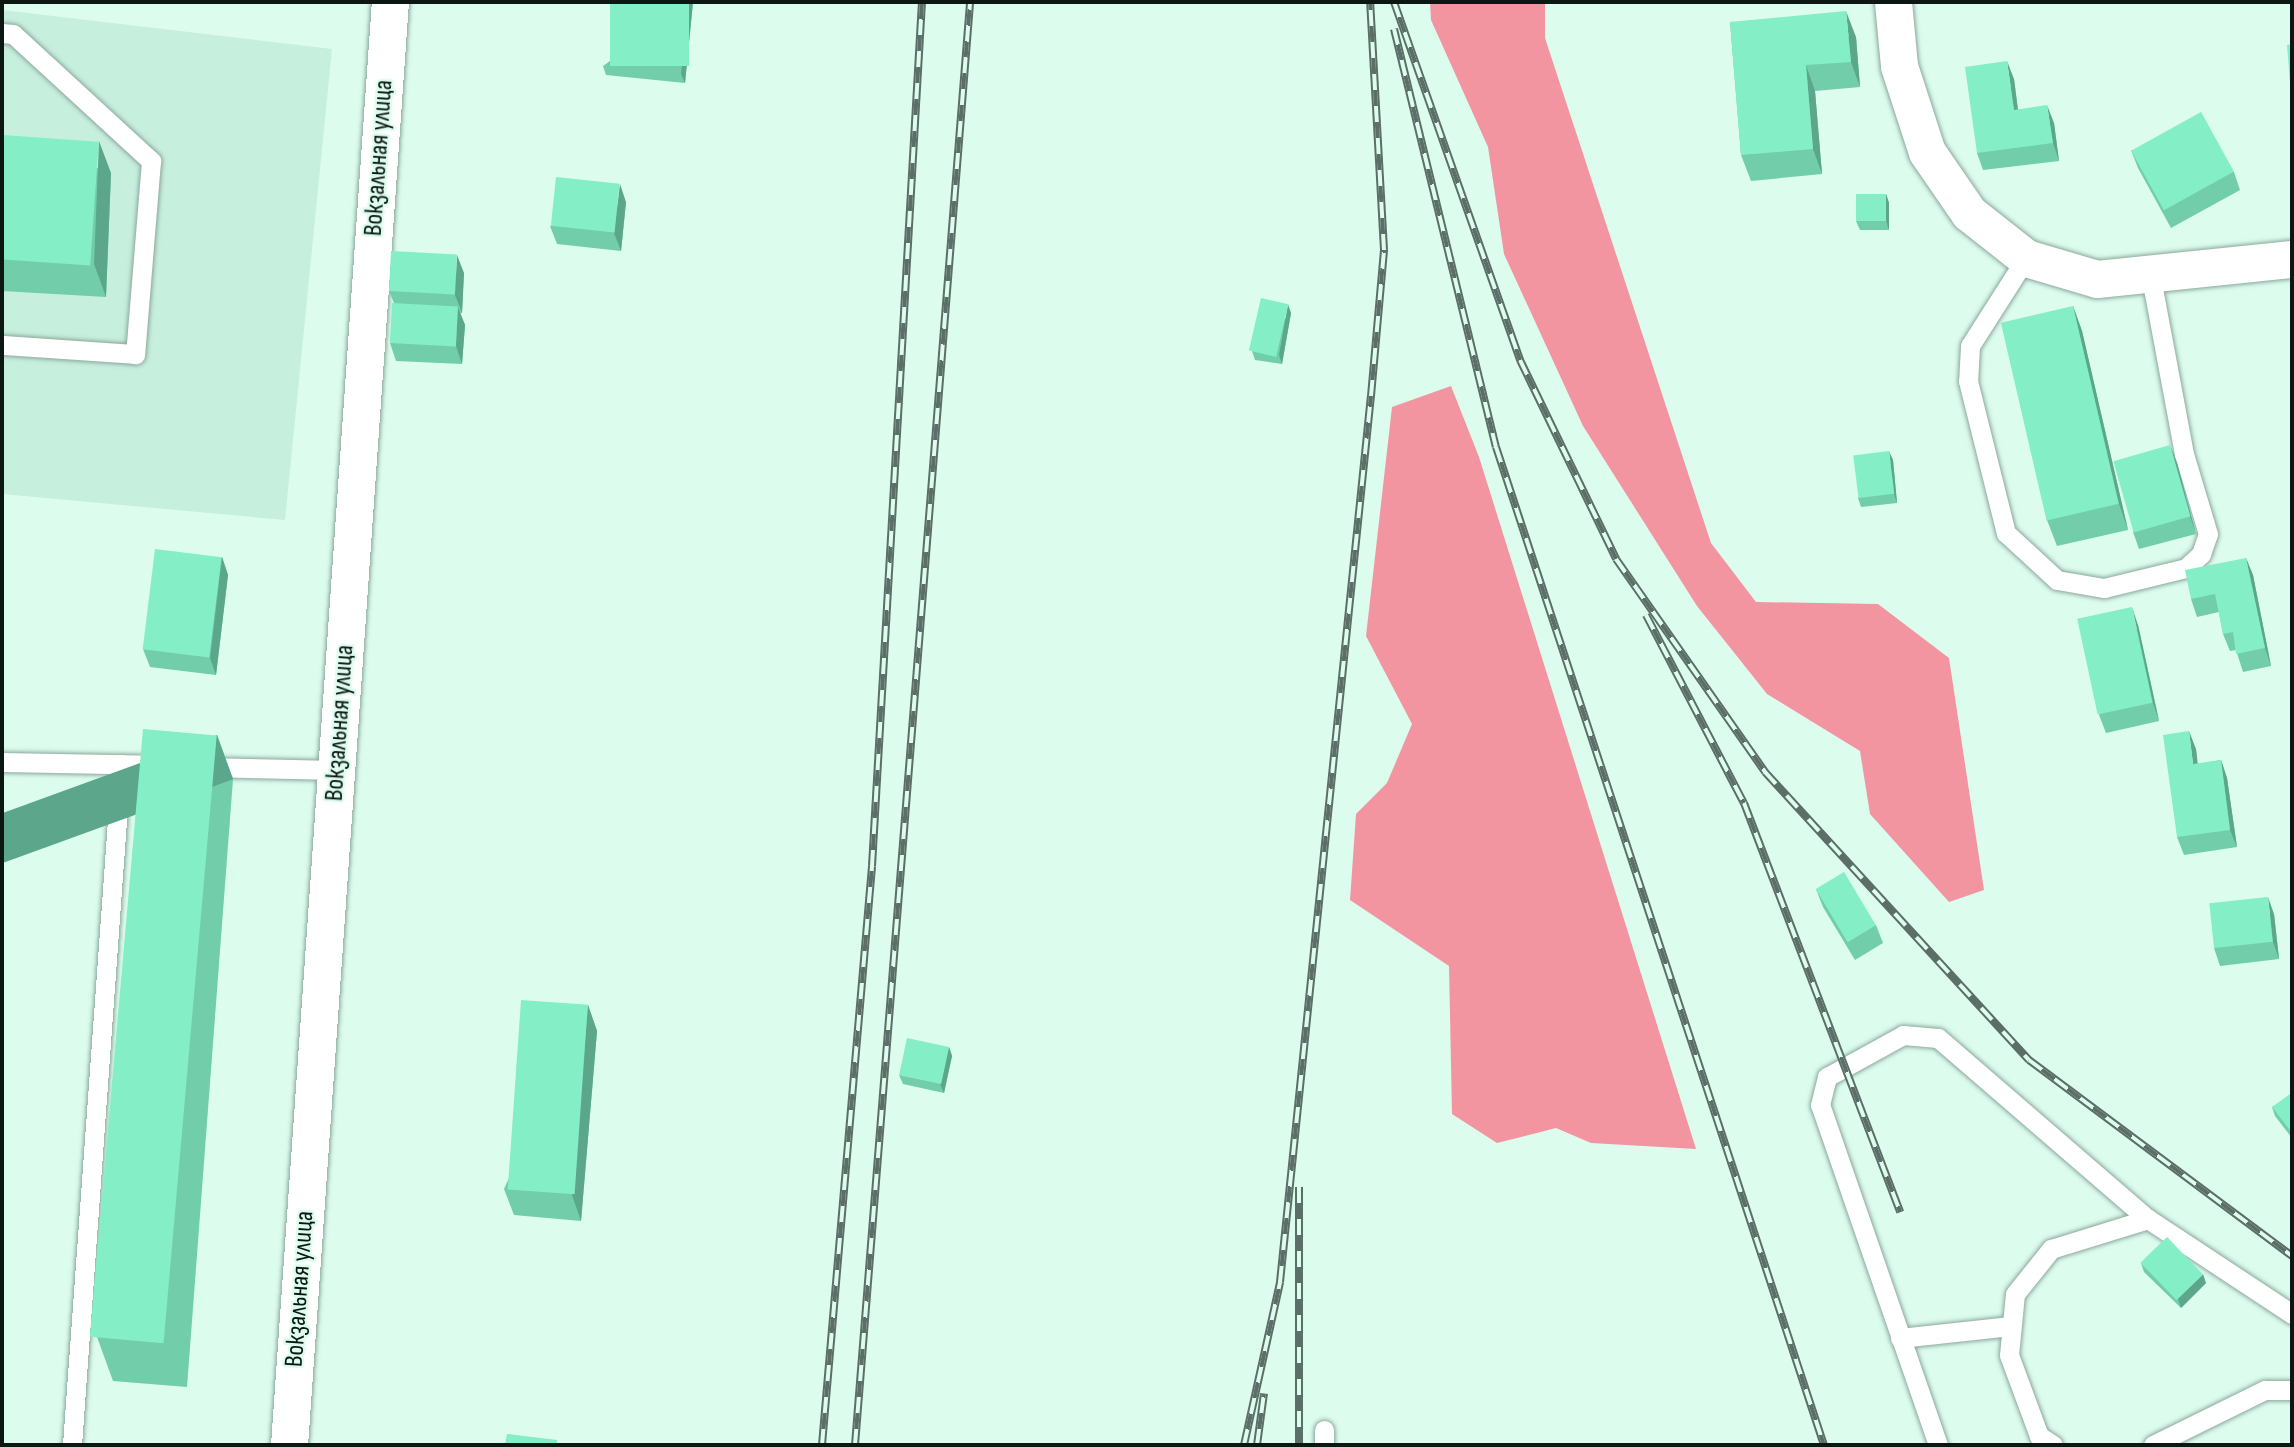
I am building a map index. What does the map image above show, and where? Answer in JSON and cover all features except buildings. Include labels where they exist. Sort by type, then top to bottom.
[{"type":"street","name":"Вокзальная улица","points":[[289,1445],[390,2]]},
{"type":"street","points":[[1893,2],[1899,66],[1927,152],[1969,213],[2026,258],[2097,278],[2292,259]]},
{"type":"lane","points":[[2,33],[13,34],[151,161],[135,354],[2,345]]},
{"type":"lane","points":[[2026,258],[1970,346],[1968,381],[2006,533],[2057,580],[2104,588],[2186,568],[2201,554],[2208,534],[2184,454],[2151,273]]},
{"type":"lane","points":[[2,762],[336,770]]},
{"type":"lane","points":[[72,1445],[121,764]]},
{"type":"lane","points":[[1938,1445],[1820,1105],[1826,1077],[1903,1035],[1938,1038],[2148,1219],[2292,1314]]},
{"type":"lane","points":[[2053,1445],[2039,1436],[2009,1355],[2015,1294],[2051,1249],[2148,1219]]},
{"type":"lane","points":[[1900,1338],[2010,1326]]},
{"type":"lane","points":[[2153,1445],[2264,1390],[2292,1390]]},
{"type":"shaded area","points":[[1430,2],[1545,2],[1545,38],[1711,543],[1756,602],[1878,604],[1949,658],[1984,890],[1949,902],[1870,814],[1860,751],[1767,694],[1697,606],[1583,426],[1504,254],[1488,147],[1431,20]]},
{"type":"shaded area","points":[[2,10],[332,49],[285,520],[2,494]]},
{"type":"shaded area","points":[[1451,386],[1479,457],[1696,1149],[1591,1143],[1556,1128],[1497,1143],[1452,1114],[1449,966],[1350,900],[1356,814],[1387,783],[1412,724],[1366,636],[1392,407]]},
{"type":"railway","points":[[822,1445],[872,866],[922,2]]},
{"type":"railway","points":[[855,1445],[970,2]]},
{"type":"railway","points":[[1244,1445],[1280,1282],[1384,250],[1370,2]]},
{"type":"railway","points":[[1394,2],[1520,360],[1616,559],[1765,772],[2029,1060],[2292,1256]]},
{"type":"railway","points":[[1394,29],[1496,447],[1824,1445]]},
{"type":"railway","points":[[1646,615],[1744,803],[1900,1212]]},
{"type":"railway","points":[[1299,1187],[1299,1445]]},
{"type":"railway","points":[[1257,1445],[1264,1393]]}]
